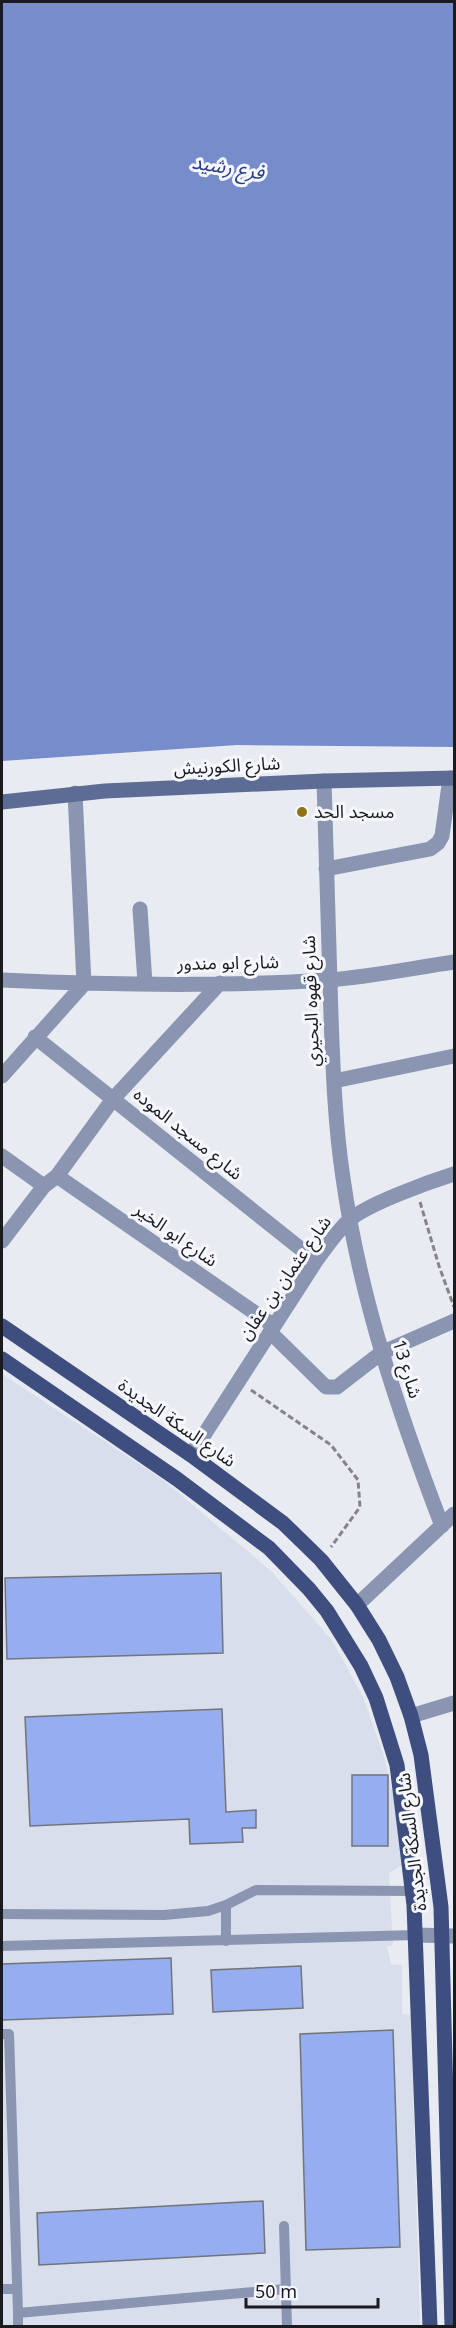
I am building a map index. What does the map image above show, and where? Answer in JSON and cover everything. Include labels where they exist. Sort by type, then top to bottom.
[{"type":"main road","name":"شارع الكورنيش","points":[[2,802],[75,793],[324,781],[452,778]]},
{"type":"main road","name":"شارع السكة الجديدة","points":[[2,1326],[263,1506],[296,1535],[321,1560],[357,1605],[379,1640],[397,1677],[422,1755],[448,1936],[452,2326]]},
{"type":"main road","name":"شارع السكة الجديدة","points":[[2,1359],[247,1530],[290,1568],[327,1611],[361,1666],[376,1698],[388,1731],[400,1788],[413,1891],[430,2326]]},
{"type":"street","points":[[326,869],[430,849],[438,843],[442,836],[452,778]]},
{"type":"street","name":"شارع قهوه البحيري","points":[[324,781],[334,1081],[340,1158],[350,1219]]},
{"type":"street","points":[[2,1076],[84,984],[75,793]]},
{"type":"street","points":[[140,909],[145,983]]},
{"type":"street","name":"شارع ابو مندور","points":[[2,980],[84,984],[330,980],[454,962]]},
{"type":"street","points":[[2,1240],[44,1186],[57,1176],[113,1099],[220,983]]},
{"type":"street","name":"شارع مسجد الموده","points":[[35,1037],[316,1261]]},
{"type":"street","points":[[334,1081],[454,1056]]},
{"type":"street","points":[[2,1156],[44,1186]]},
{"type":"street","name":"شارع عثمان بن عفان","points":[[191,1455],[316,1261],[350,1219],[416,1188],[454,1174]]},
{"type":"street","name":"شارع ابو الخير","points":[[57,1176],[272,1329],[326,1387],[337,1387],[381,1353],[454,1321]]},
{"type":"street","name":"شارع 13","points":[[350,1219],[381,1353],[409,1440],[442,1526]]},
{"type":"street","points":[[357,1605],[454,1514]]},
{"type":"street","points":[[411,1716],[454,1703]]},
{"type":"street","points":[[416,1935],[448,1936]]},
{"type":"lane","points":[[2,1914],[164,1915],[208,1911],[256,1890],[413,1891]]},
{"type":"lane","points":[[226,1905],[226,1941]]},
{"type":"lane","points":[[2,1946],[416,1935]]},
{"type":"lane","points":[[2,2034],[9,2034],[18,2326]]},
{"type":"lane","points":[[284,2226],[287,2326]]},
{"type":"lane","points":[[2,2289],[17,2289]]},
{"type":"lane","points":[[18,2313],[286,2289]]},
{"type":"path","points":[[416,1188],[454,1308]]},
{"type":"path","points":[[238,1381],[331,1445],[358,1480],[360,1507],[321,1560]]},
{"type":"shaded area","points":[[2,1374],[162,1479],[271,1571],[332,1640],[363,1697],[384,1756],[396,1807],[402,1865],[389,1873],[393,1945],[387,1946],[391,1964],[402,1965],[402,2014],[411,2015],[420,2326],[2,2326]]},
{"type":"water","name":"فرع رشيد","points":[[2,2],[454,2],[454,747],[237,745],[2,761]]},
{"type":"building","points":[[221,1573],[223,1653],[7,1659],[5,1578]]},
{"type":"building","points":[[222,1709],[226,1812],[256,1810],[256,1828],[242,1828],[243,1842],[190,1844],[189,1819],[30,1826],[25,1717]]},
{"type":"building","points":[[352,1775],[388,1775],[388,1846],[352,1846]]},
{"type":"building","points":[[171,1958],[173,2014],[2,2020],[2,1964]]},
{"type":"building","points":[[301,1966],[303,2008],[213,2012],[211,1970]]},
{"type":"building","points":[[393,2030],[400,2247],[306,2250],[300,2034]]},
{"type":"building","points":[[263,2201],[265,2253],[39,2265],[37,2213]]},
{"type":"place","name":"مسجد الحد","points":[[302,812]]}]
